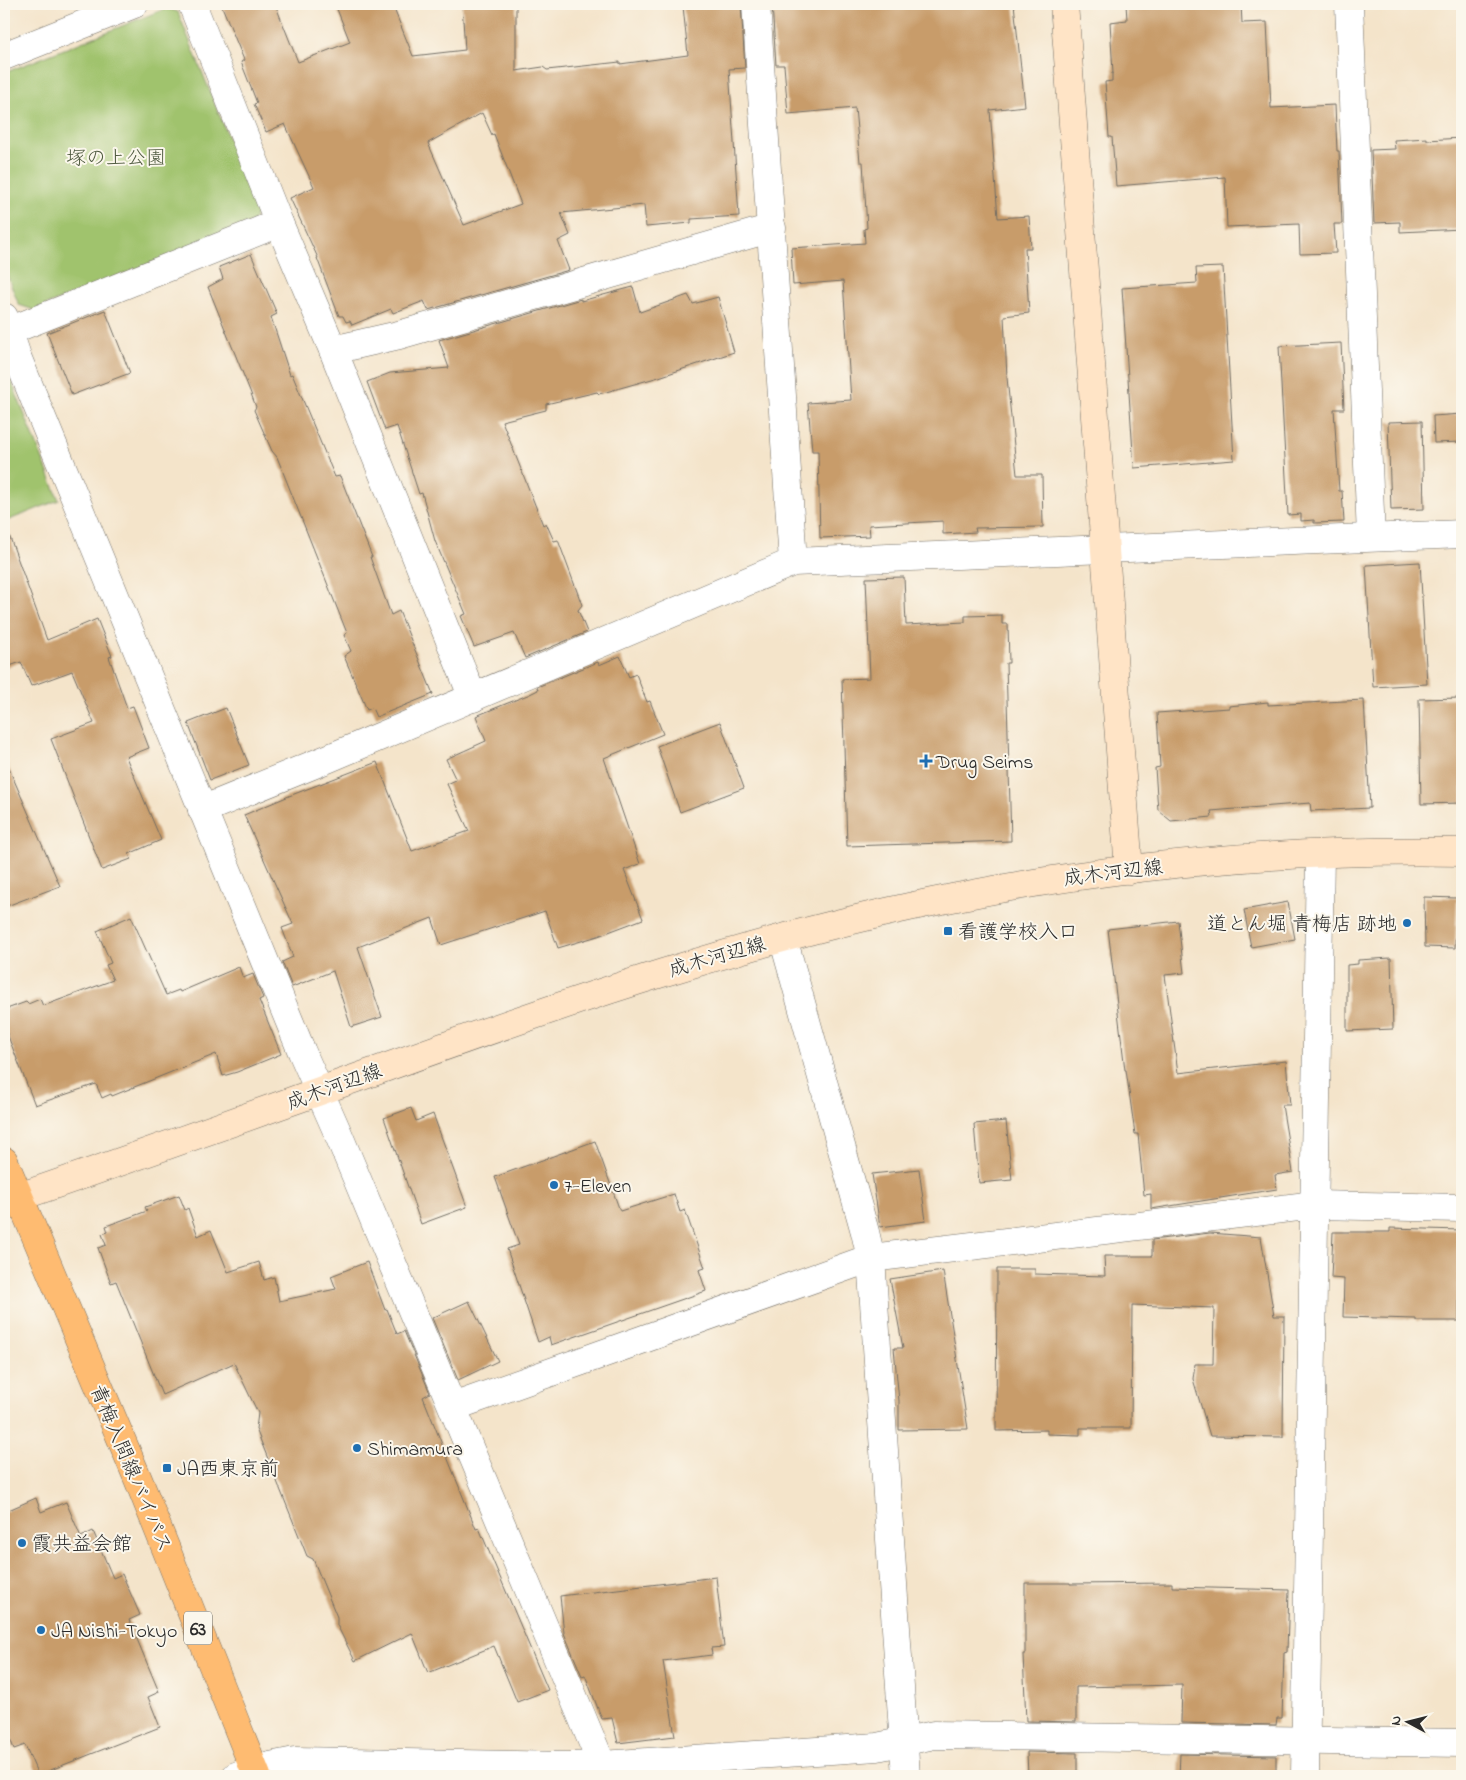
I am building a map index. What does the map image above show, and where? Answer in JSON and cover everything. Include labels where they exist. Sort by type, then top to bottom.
[{"type":"main road","points":[[1064,4],[1129,870]]},
{"type":"main road","name":"成木河辺線","points":[[12,1200],[624,984],[783,938],[958,896],[1129,870],[1218,861],[1320,854],[1462,852]]},
{"type":"main road","name":"青梅入間線バイパス","points":[[4,1162],[12,1200],[86,1358],[138,1479],[249,1774]]},
{"type":"street","points":[[4,56],[134,4]]},
{"type":"street","points":[[192,4],[279,223],[333,350],[473,698]]},
{"type":"street","points":[[756,4],[793,562]]},
{"type":"street","points":[[1349,4],[1371,537]]},
{"type":"street","points":[[279,223],[5,327],[202,810],[453,1407],[601,1771]]},
{"type":"street","points":[[333,350],[399,335],[772,228]]},
{"type":"street","points":[[202,810],[473,698],[793,562],[1462,534]]},
{"type":"street","points":[[1305,1776],[1320,854]]},
{"type":"street","points":[[783,938],[871,1258],[906,1776]]},
{"type":"street","points":[[453,1407],[871,1258],[1315,1205],[1462,1208]]},
{"type":"street","points":[[249,1774],[295,1761],[568,1766],[601,1771],[744,1767],[877,1747],[934,1735],[1462,1743]]},
{"type":"green space","name":"塚の上公園","points":[[167,8],[178,12],[258,211],[253,222],[34,310],[19,305],[4,268],[4,73]]},
{"type":"green space","points":[[4,363],[59,500],[4,522]]},
{"type":"building","points":[[221,4],[275,4],[298,62],[350,42],[335,4],[392,4],[413,56],[465,50],[462,4],[516,4],[516,71],[543,67],[547,70],[620,62],[620,64],[688,55],[683,6],[741,4],[745,68],[729,69],[739,216],[691,219],[691,223],[646,227],[644,205],[561,213],[570,235],[558,241],[569,270],[428,310],[424,301],[393,313],[391,309],[352,325],[350,321],[346,322],[343,316],[339,316],[318,258],[290,198],[314,187],[285,124],[266,132],[254,104],[257,103],[241,62],[244,60]],"holes":[[[482,113],[492,135],[494,134],[521,204],[464,225],[428,143]]]},
{"type":"building","points":[[772,4],[1014,4],[1025,106],[990,110],[998,218],[1029,216],[1031,248],[1025,248],[1029,313],[1004,316],[1007,378],[1017,475],[1042,475],[1043,527],[975,528],[976,532],[943,534],[943,521],[869,525],[870,536],[820,538],[818,451],[812,451],[808,403],[851,400],[843,281],[793,285],[791,248],[865,243],[864,229],[867,228],[863,162],[860,162],[855,108],[788,114],[784,65],[776,65]]},
{"type":"building","points":[[1126,4],[1241,4],[1242,23],[1267,22],[1271,108],[1335,105],[1342,224],[1334,224],[1336,253],[1300,254],[1299,224],[1227,227],[1225,177],[1116,186],[1112,137],[1109,137],[1105,82],[1112,81],[1113,73],[1110,22],[1127,20]]},
{"type":"building","points":[[1427,138],[1427,140],[1462,138],[1462,229],[1400,232],[1400,222],[1374,223],[1371,150],[1395,149],[1394,140]]},
{"type":"building","points":[[251,254],[277,314],[271,317],[290,375],[292,374],[335,477],[340,476],[372,557],[370,557],[391,615],[399,611],[433,694],[376,717],[372,708],[367,710],[344,656],[351,651],[344,635],[347,633],[277,457],[272,451],[254,410],[256,407],[208,287],[223,279],[219,267]]},
{"type":"building","points":[[1223,267],[1234,460],[1134,468],[1122,288],[1197,283],[1196,268]]},
{"type":"building","points":[[633,287],[640,312],[688,295],[693,304],[718,297],[734,352],[659,377],[599,394],[597,392],[546,404],[546,410],[502,421],[543,525],[546,523],[554,541],[558,540],[582,605],[578,610],[587,632],[525,658],[514,633],[474,647],[461,616],[466,614],[435,541],[422,493],[419,494],[397,426],[385,430],[367,382],[390,373],[449,368],[439,340],[581,299],[581,301]]},
{"type":"building","points":[[105,310],[130,373],[72,395],[47,333]]},
{"type":"building","points":[[1341,343],[1344,409],[1334,409],[1339,491],[1342,491],[1344,522],[1314,523],[1314,520],[1301,521],[1301,514],[1288,515],[1279,346]]},
{"type":"building","points":[[1462,414],[1462,442],[1434,443],[1433,416]]},
{"type":"building","points":[[1422,421],[1424,509],[1391,510],[1388,422]]},
{"type":"building","points":[[8,532],[47,640],[97,619],[112,656],[109,657],[127,708],[133,706],[149,748],[126,757],[161,840],[129,854],[131,859],[102,870],[51,739],[94,723],[72,671],[31,686],[21,662],[4,668],[4,533]]},
{"type":"building","points":[[1420,562],[1427,684],[1373,687],[1366,565]]},
{"type":"building","points":[[904,577],[906,625],[965,622],[965,616],[1002,615],[1002,624],[1008,624],[1009,663],[1006,663],[1011,841],[847,846],[842,679],[870,678],[866,578]]},
{"type":"building","points":[[620,656],[629,677],[636,674],[647,702],[650,701],[663,734],[604,758],[640,864],[624,870],[643,919],[598,936],[558,948],[545,911],[441,945],[432,918],[358,947],[382,1017],[351,1027],[333,971],[292,987],[282,962],[293,957],[282,928],[293,924],[244,815],[377,762],[412,851],[469,831],[447,784],[456,780],[446,759],[486,741],[476,716],[530,694],[538,690],[537,687],[598,662],[599,665]]},
{"type":"building","points":[[1462,698],[1462,803],[1421,804],[1419,699]]},
{"type":"building","points":[[1364,700],[1370,808],[1311,811],[1310,803],[1211,811],[1212,817],[1171,821],[1158,810],[1155,768],[1160,767],[1157,713],[1229,708],[1229,706],[1268,702],[1268,705]]},
{"type":"building","points":[[226,708],[249,765],[210,780],[188,723]]},
{"type":"building","points":[[720,722],[744,788],[680,812],[657,746]]},
{"type":"building","points":[[4,757],[60,886],[4,907]]},
{"type":"building","points":[[1424,897],[1457,898],[1455,948],[1425,947]]},
{"type":"building","points":[[1288,902],[1295,939],[1251,947],[1244,910]]},
{"type":"building","points":[[131,916],[166,995],[179,990],[180,992],[239,967],[243,978],[253,974],[263,998],[259,1000],[281,1054],[223,1076],[216,1054],[112,1096],[111,1094],[102,1098],[96,1084],[35,1105],[4,1026],[4,1010],[40,999],[43,1006],[113,980],[106,965],[111,963],[97,931]]},
{"type":"building","points":[[1178,921],[1184,973],[1165,975],[1178,1073],[1286,1061],[1290,1105],[1282,1105],[1293,1172],[1275,1175],[1277,1189],[1151,1209],[1151,1194],[1144,1195],[1138,1134],[1135,1134],[1125,1070],[1108,929]]},
{"type":"building","points":[[1391,958],[1393,1029],[1347,1031],[1347,965],[1358,964],[1358,960]]},
{"type":"building","points":[[411,1108],[416,1121],[433,1114],[467,1207],[421,1224],[384,1118]]},
{"type":"building","points":[[1006,1121],[1012,1180],[979,1183],[974,1124]]},
{"type":"building","points":[[595,1141],[620,1211],[674,1194],[680,1212],[685,1210],[705,1268],[699,1270],[706,1291],[551,1345],[549,1337],[538,1342],[507,1249],[519,1245],[495,1177]]},
{"type":"building","points":[[919,1169],[926,1221],[880,1227],[872,1174]]},
{"type":"building","points":[[179,1195],[185,1210],[188,1208],[198,1236],[211,1230],[228,1272],[259,1262],[264,1280],[274,1277],[279,1301],[336,1289],[331,1276],[367,1262],[385,1310],[387,1309],[397,1334],[404,1331],[430,1393],[423,1397],[476,1529],[479,1528],[548,1690],[517,1702],[494,1646],[428,1673],[412,1633],[355,1661],[337,1625],[337,1617],[313,1559],[307,1556],[256,1429],[258,1413],[234,1363],[162,1395],[116,1281],[111,1283],[98,1248],[106,1245],[102,1234],[108,1232],[106,1226],[147,1211],[145,1207]]},
{"type":"building","points":[[1390,1228],[1461,1230],[1462,1288],[1459,1288],[1459,1321],[1343,1317],[1344,1279],[1331,1278],[1333,1232],[1390,1232]]},
{"type":"building","points":[[1210,1233],[1261,1237],[1274,1316],[1284,1316],[1283,1437],[1210,1436],[1193,1379],[1195,1364],[1213,1364],[1214,1308],[1132,1305],[1131,1428],[1080,1428],[1080,1435],[1047,1434],[1047,1430],[996,1431],[997,1269],[1035,1269],[1035,1274],[1105,1276],[1104,1256],[1152,1256],[1152,1240]]},
{"type":"building","points":[[943,1271],[968,1429],[899,1430],[899,1401],[894,1348],[903,1348],[890,1279]]},
{"type":"building","points":[[469,1301],[498,1361],[458,1380],[432,1318]]},
{"type":"building","points":[[36,1498],[41,1512],[66,1502],[81,1537],[93,1531],[113,1578],[122,1574],[140,1615],[129,1620],[159,1692],[148,1697],[160,1727],[38,1775],[25,1745],[14,1749],[4,1723],[4,1512]]},
{"type":"building","points":[[716,1577],[724,1647],[711,1648],[712,1655],[663,1661],[675,1736],[618,1743],[612,1718],[602,1719],[585,1675],[582,1676],[564,1633],[560,1596]]},
{"type":"building","points":[[1025,1583],[1172,1583],[1172,1587],[1289,1590],[1287,1652],[1284,1653],[1282,1718],[1277,1718],[1276,1725],[1181,1723],[1182,1685],[1076,1687],[1076,1722],[1026,1721],[1023,1654],[1025,1654]]},
{"type":"building","points":[[1027,1752],[1077,1753],[1077,1776],[1028,1776]]},
{"type":"building","points":[[1180,1754],[1276,1756],[1276,1776],[1179,1776]]},
{"type":"place","name":"Drug Seims","points":[[926,761]]},
{"type":"place","name":"道とん堀 青梅店 跡地","points":[[1407,923]]},
{"type":"place","name":"看護学校入口","points":[[948,931]]},
{"type":"place","name":"7-Eleven","points":[[554,1185]]},
{"type":"place","name":"Shimamura","points":[[357,1448]]},
{"type":"place","name":"JA西東京前","points":[[167,1468]]},
{"type":"place","name":"霞共益会館","points":[[22,1543]]},
{"type":"place","name":"JA Nishi-Tokyo","points":[[41,1630]]}]
